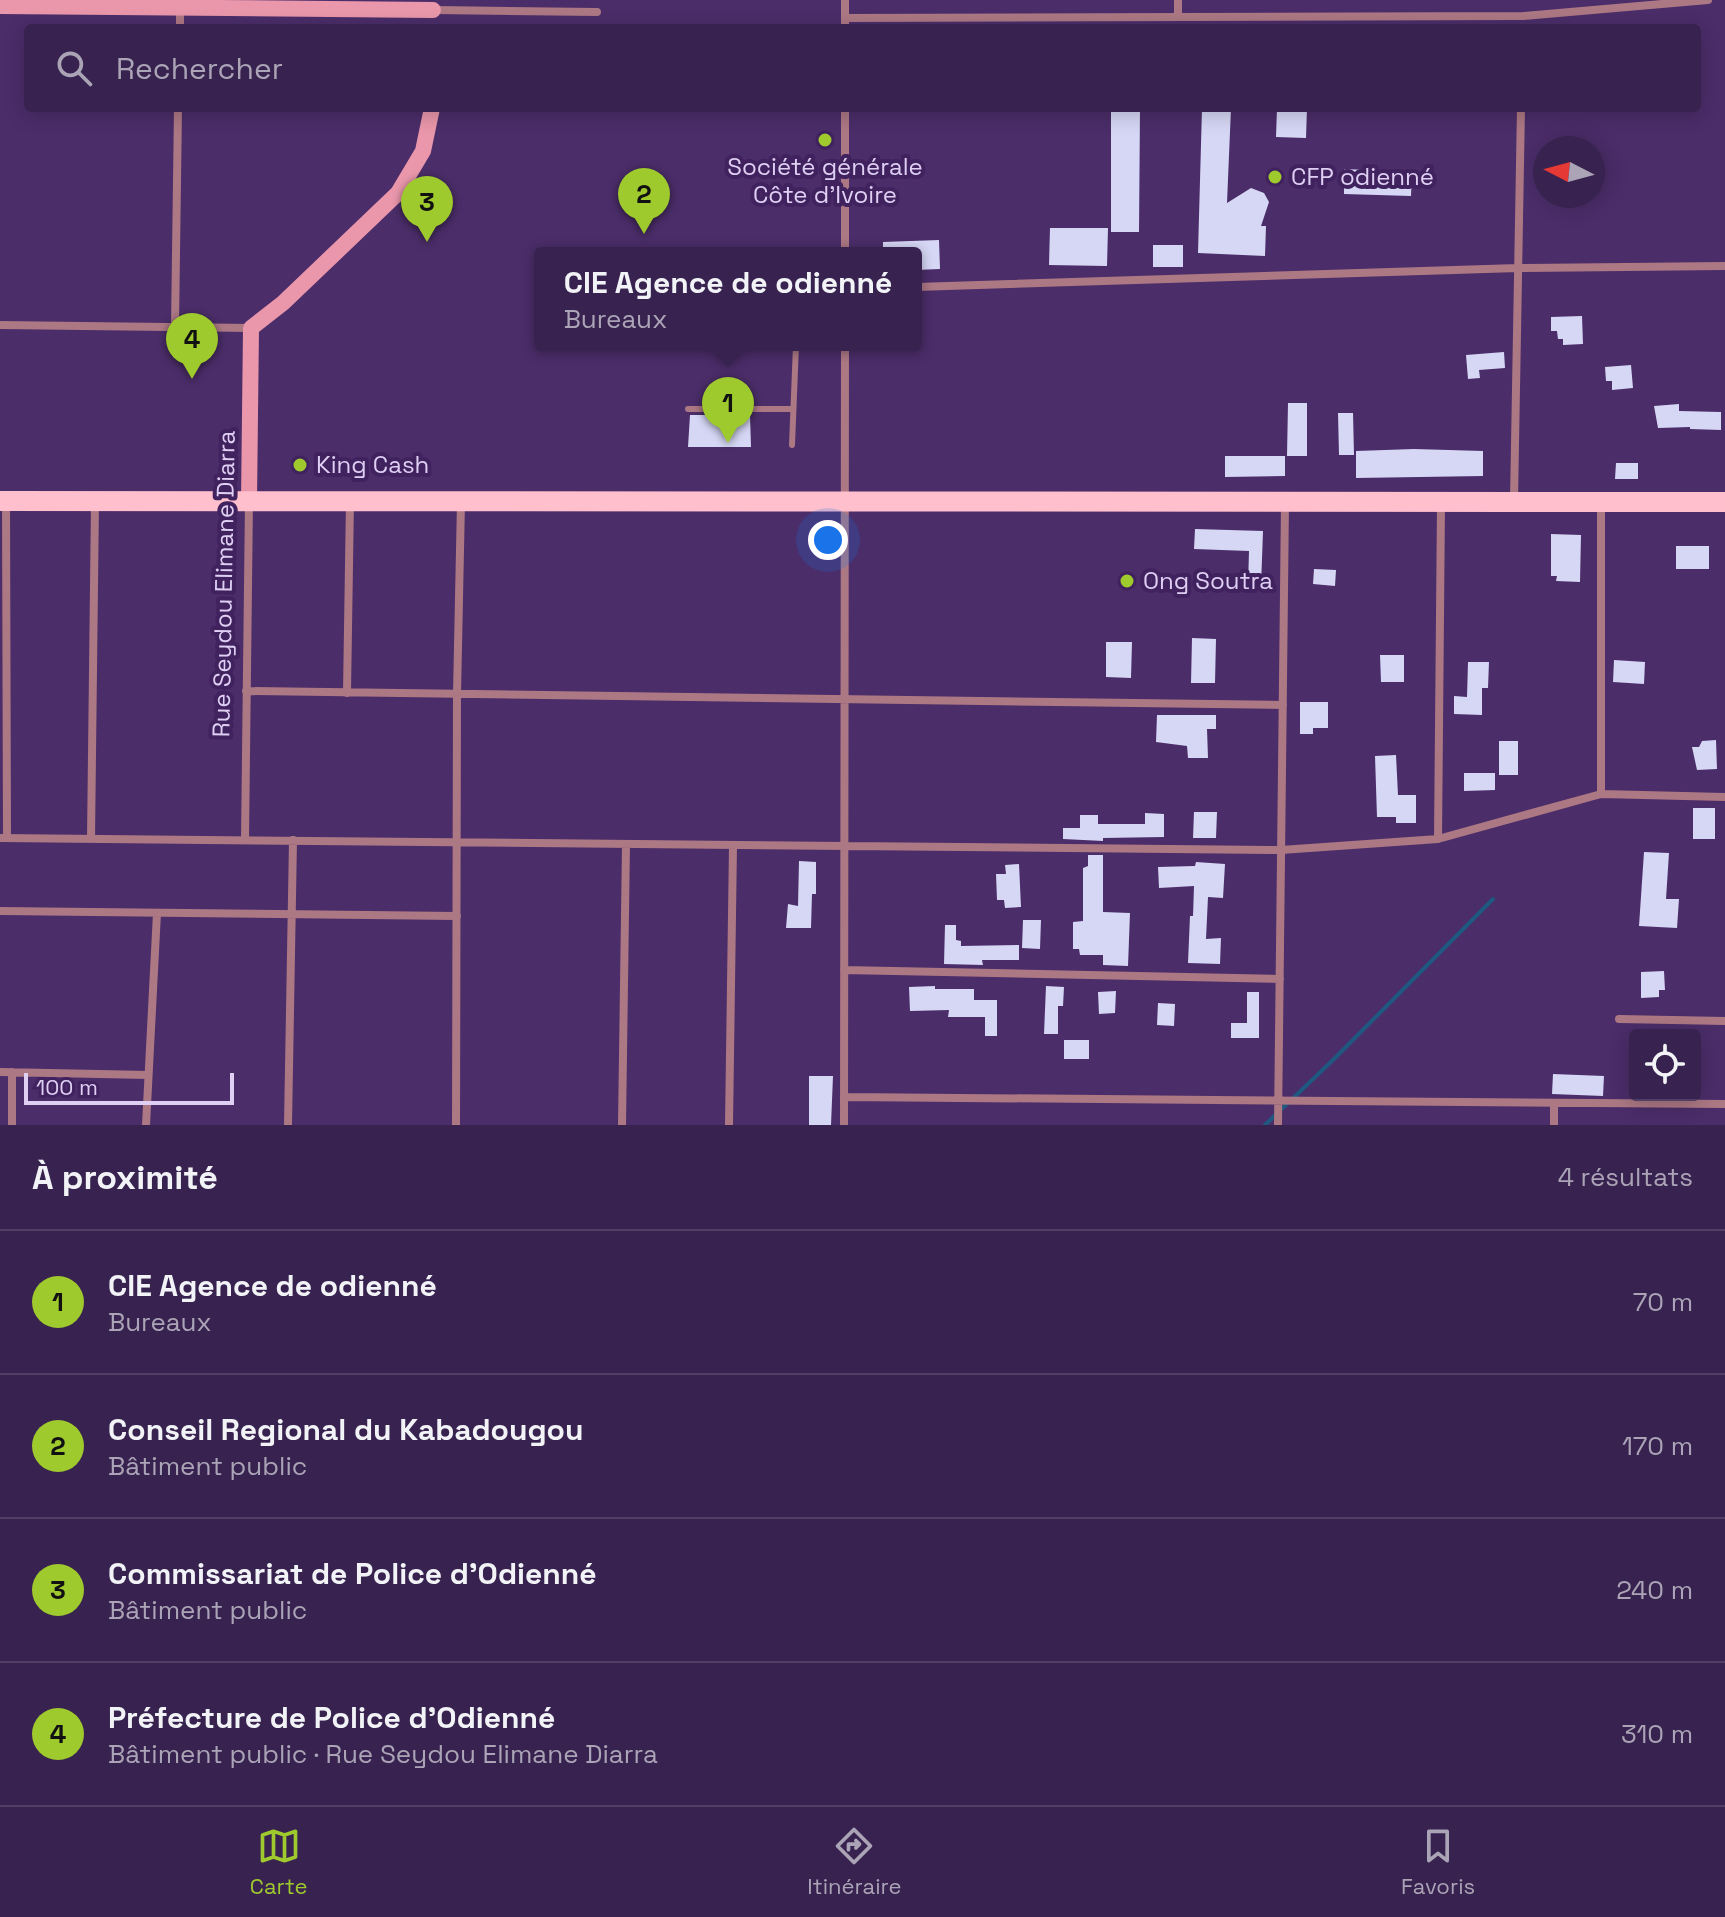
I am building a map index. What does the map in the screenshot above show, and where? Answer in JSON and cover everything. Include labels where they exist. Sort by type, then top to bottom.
[{"type":"main road","points":[[3,501],[1725,502]]},
{"type":"street","points":[[845,0],[845,23],[1178,17],[1523,16],[1708,0]]},
{"type":"street","points":[[1178,0],[1178,17]]},
{"type":"street","points":[[0,6],[433,5],[597,12]]},
{"type":"street","points":[[1523,16],[1523,24]]},
{"type":"street","points":[[175,327],[178,112]]},
{"type":"street","points":[[0,325],[251,328],[283,303],[398,193],[423,151],[431,112]]},
{"type":"street","points":[[845,112],[845,247]]},
{"type":"street","points":[[1514,502],[1521,112]]},
{"type":"street","points":[[922,287],[1518,268],[1725,266]]},
{"type":"street","name":"Rue Seydou Elimane Diarra","points":[[245,840],[251,328]]},
{"type":"street","points":[[844,1125],[845,351]]},
{"type":"street","points":[[3,501],[4,838],[1281,850],[1438,839],[1601,794],[1725,797]]},
{"type":"street","points":[[91,839],[95,501]]},
{"type":"street","points":[[347,693],[350,501]]},
{"type":"street","points":[[456,1125],[457,694],[461,501]]},
{"type":"street","points":[[1278,1125],[1285,501]]},
{"type":"street","points":[[1438,839],[1441,502]]},
{"type":"street","points":[[1601,502],[1601,794]]},
{"type":"street","points":[[246,691],[1283,705]]},
{"type":"street","points":[[288,1125],[293,840]]},
{"type":"street","points":[[622,1125],[626,844]]},
{"type":"street","points":[[729,1125],[733,845]]},
{"type":"street","points":[[0,911],[457,916]]},
{"type":"street","points":[[146,1125],[157,913]]},
{"type":"street","points":[[844,970],[1280,979]]},
{"type":"street","points":[[1619,1019],[1725,1021]]},
{"type":"street","points":[[0,1072],[148,1075]]},
{"type":"street","points":[[12,1072],[12,1125]]},
{"type":"street","points":[[844,1097],[1725,1104]]},
{"type":"street","points":[[1554,1103],[1554,1125]]},
{"type":"lane","points":[[792,445],[796,351]]},
{"type":"lane","points":[[688,409],[793,409]]},
{"type":"building","points":[[1111,112],[1140,112],[1139,232],[1111,232]]},
{"type":"building","points":[[1202,112],[1231,112],[1227,203],[1251,188],[1264,193],[1269,202],[1261,226],[1266,226],[1265,256],[1198,253]]},
{"type":"building","points":[[1277,112],[1307,112],[1306,138],[1276,137]]},
{"type":"building","points":[[1344,169],[1412,172],[1411,196],[1344,194]]},
{"type":"building","points":[[1050,228],[1108,228],[1107,266],[1049,265]]},
{"type":"building","points":[[939,240],[940,269],[922,270],[922,247],[883,247],[883,242]]},
{"type":"building","points":[[1153,245],[1183,245],[1183,267],[1153,267]]},
{"type":"building","points":[[1582,316],[1583,344],[1563,345],[1557,331],[1551,331],[1551,317]]},
{"type":"building","points":[[1504,352],[1505,368],[1479,370],[1480,378],[1468,379],[1466,355]]},
{"type":"building","points":[[1631,365],[1633,388],[1612,390],[1612,381],[1606,381],[1605,367]]},
{"type":"building","points":[[1288,403],[1307,403],[1307,456],[1287,456]]},
{"type":"building","points":[[1679,404],[1679,411],[1721,412],[1721,430],[1658,428],[1654,406]]},
{"type":"building","points":[[1338,413],[1353,413],[1354,455],[1339,455]]},
{"type":"building","points":[[690,415],[750,415],[751,447],[688,447]]},
{"type":"building","points":[[1356,451],[1483,451],[1483,476],[1356,478]]},
{"type":"building","points":[[1225,456],[1285,456],[1285,476],[1225,477]]},
{"type":"building","points":[[1616,463],[1638,463],[1638,479],[1615,479]]},
{"type":"building","points":[[1195,529],[1263,531],[1261,586],[1248,586],[1249,551],[1194,549]]},
{"type":"building","points":[[1551,534],[1581,535],[1580,582],[1556,581],[1557,576],[1551,576]]},
{"type":"building","points":[[1676,546],[1709,546],[1709,569],[1676,569]]},
{"type":"building","points":[[1314,569],[1336,570],[1335,586],[1313,584]]},
{"type":"building","points":[[1192,638],[1216,639],[1215,683],[1191,683]]},
{"type":"building","points":[[1106,642],[1132,642],[1131,678],[1106,677]]},
{"type":"building","points":[[1380,655],[1404,655],[1404,682],[1381,682]]},
{"type":"building","points":[[1614,660],[1645,662],[1644,684],[1613,682]]},
{"type":"building","points":[[1468,662],[1489,662],[1488,688],[1482,688],[1482,715],[1454,714],[1454,696],[1467,697]]},
{"type":"building","points":[[1300,702],[1328,702],[1328,728],[1313,728],[1313,734],[1300,734]]},
{"type":"building","points":[[1157,715],[1216,715],[1216,729],[1207,729],[1208,758],[1188,758],[1187,746],[1156,742]]},
{"type":"building","points":[[1716,740],[1717,769],[1697,770],[1692,747],[1699,747],[1702,741]]},
{"type":"building","points":[[1499,741],[1518,741],[1518,775],[1499,775]]},
{"type":"building","points":[[1396,755],[1398,795],[1416,795],[1416,823],[1396,823],[1396,817],[1377,817],[1375,756]]},
{"type":"building","points":[[1464,773],[1495,773],[1495,790],[1464,791]]},
{"type":"building","points":[[1693,808],[1715,808],[1715,839],[1693,839]]},
{"type":"building","points":[[1194,812],[1217,812],[1216,838],[1193,838]]},
{"type":"building","points":[[1145,813],[1164,814],[1164,837],[1103,838],[1103,841],[1063,839],[1063,828],[1080,828],[1080,815],[1098,815],[1098,824],[1145,824]]},
{"type":"building","points":[[1644,852],[1669,853],[1666,899],[1679,899],[1677,928],[1639,926]]},
{"type":"building","points":[[1088,855],[1103,855],[1103,912],[1130,913],[1128,966],[1103,965],[1103,955],[1080,955],[1079,949],[1073,949],[1073,922],[1083,921],[1083,868],[1088,866]]},
{"type":"building","points":[[799,861],[816,862],[816,894],[812,894],[811,928],[786,928],[788,904],[798,906]]},
{"type":"building","points":[[1196,862],[1225,864],[1223,898],[1208,897],[1206,939],[1221,938],[1220,964],[1188,963],[1194,886],[1159,888],[1158,867],[1195,866]]},
{"type":"building","points":[[1019,864],[1021,907],[1005,908],[1004,900],[997,900],[996,874],[1006,874],[1005,865]]},
{"type":"building","points":[[1023,920],[1041,920],[1040,949],[1022,948]]},
{"type":"building","points":[[945,925],[956,925],[956,940],[961,941],[961,946],[1019,945],[1019,960],[982,960],[983,965],[944,964]]},
{"type":"building","points":[[1664,971],[1665,990],[1659,990],[1659,997],[1641,998],[1641,972]]},
{"type":"building","points":[[935,986],[935,989],[974,989],[974,1000],[997,1000],[997,1036],[985,1036],[985,1017],[948,1017],[949,1010],[910,1011],[909,987]]},
{"type":"building","points":[[1046,986],[1064,987],[1063,1006],[1058,1006],[1058,1034],[1044,1034]]},
{"type":"building","points":[[1116,991],[1115,1013],[1099,1014],[1098,992]]},
{"type":"building","points":[[1247,992],[1259,992],[1259,1038],[1231,1038],[1231,1023],[1247,1023]]},
{"type":"building","points":[[1158,1003],[1175,1004],[1174,1026],[1157,1025]]},
{"type":"building","points":[[1064,1040],[1089,1040],[1089,1059],[1064,1059]]},
{"type":"building","points":[[1553,1074],[1604,1076],[1603,1096],[1552,1094]]},
{"type":"building","points":[[809,1076],[833,1076],[831,1125],[809,1125]]},
{"type":"waterway","points":[[1265,1125],[1493,899]]},
{"type":"place","name":"Société générale Côte d'Ivoire","points":[[825,140]]},
{"type":"place","name":"CFP odienné","points":[[1275,177]]},
{"type":"place","name":"Conseil Regional du Kabadougou","points":[[644,234]]},
{"type":"place","name":"Commissariat de Police d'Odienné","points":[[427,242]]},
{"type":"place","name":"Préfecture de Police d'Odienné","points":[[192,379]]},
{"type":"place","name":"CIE Agence de odienné","points":[[728,443]]},
{"type":"place","name":"King Cash","points":[[300,465]]},
{"type":"place","name":"Ong Soutra","points":[[1127,581]]}]
